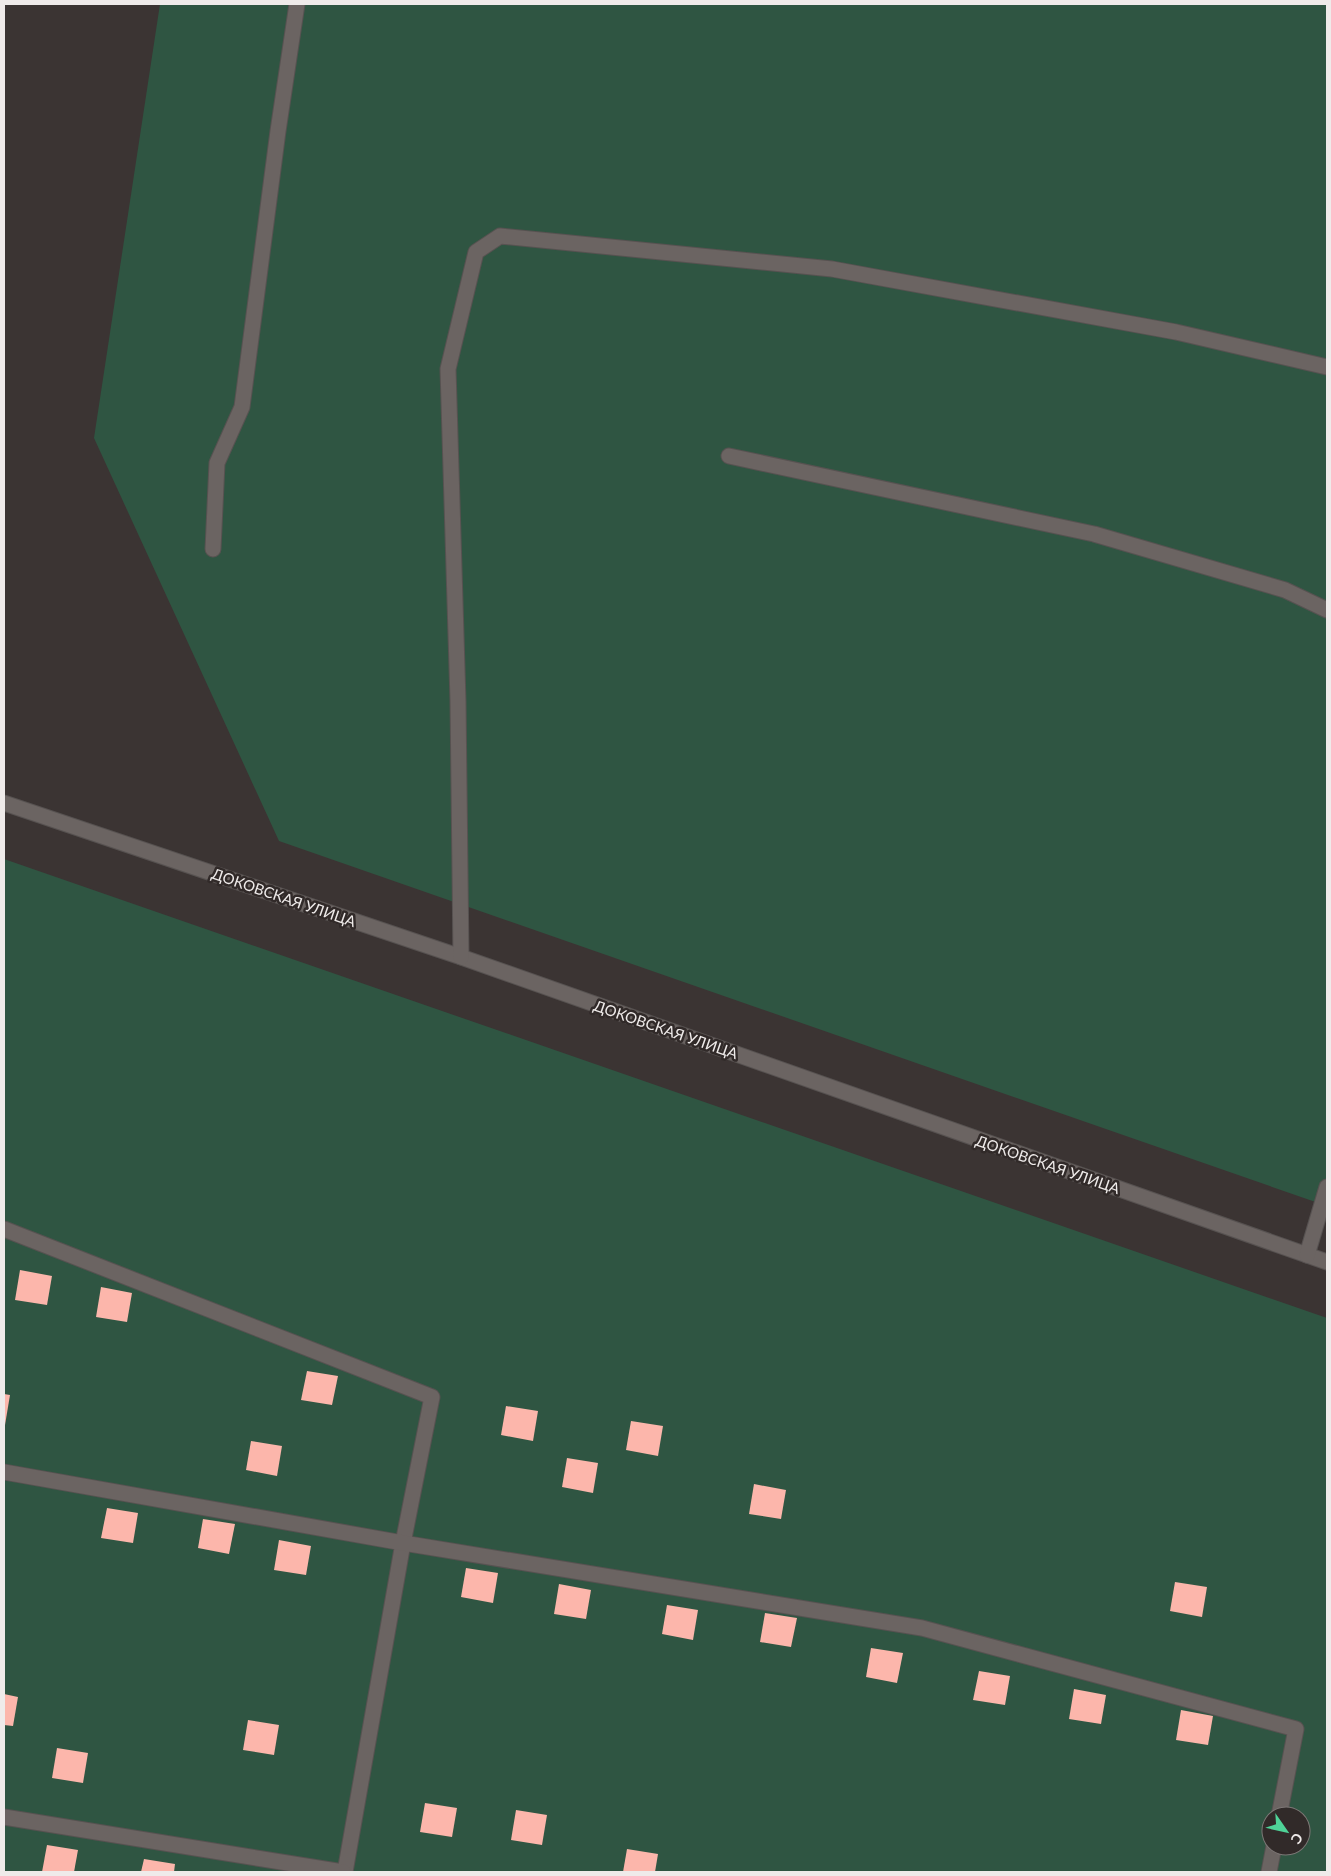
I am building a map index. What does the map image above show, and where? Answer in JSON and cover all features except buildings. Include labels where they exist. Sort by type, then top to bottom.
[{"type":"street","points":[[213,550],[217,463],[242,407],[278,131],[297,4]]},
{"type":"street","points":[[461,957],[458,701],[448,369],[476,252],[500,236],[832,269],[1176,332],[1327,367]]},
{"type":"street","points":[[729,456],[1094,534],[1285,590],[1327,610]]},
{"type":"street","name":"ДОКОВСКАЯ УЛИЦА","points":[[4,803],[461,957],[1327,1262]]},
{"type":"street","points":[[1307,1255],[1327,1187]]},
{"type":"street","points":[[4,1229],[432,1397],[403,1543],[344,1872],[4,1817]]},
{"type":"street","points":[[4,1472],[403,1543],[922,1628],[1296,1729],[1281,1806]]},
{"type":"street","points":[[1269,1872],[1272,1856]]},
{"type":"green space","points":[[160,4],[1327,4],[1327,1206],[279,841],[94,438]]},
{"type":"green space","points":[[4,859],[1327,1318],[1327,1872],[4,1872]]}]
